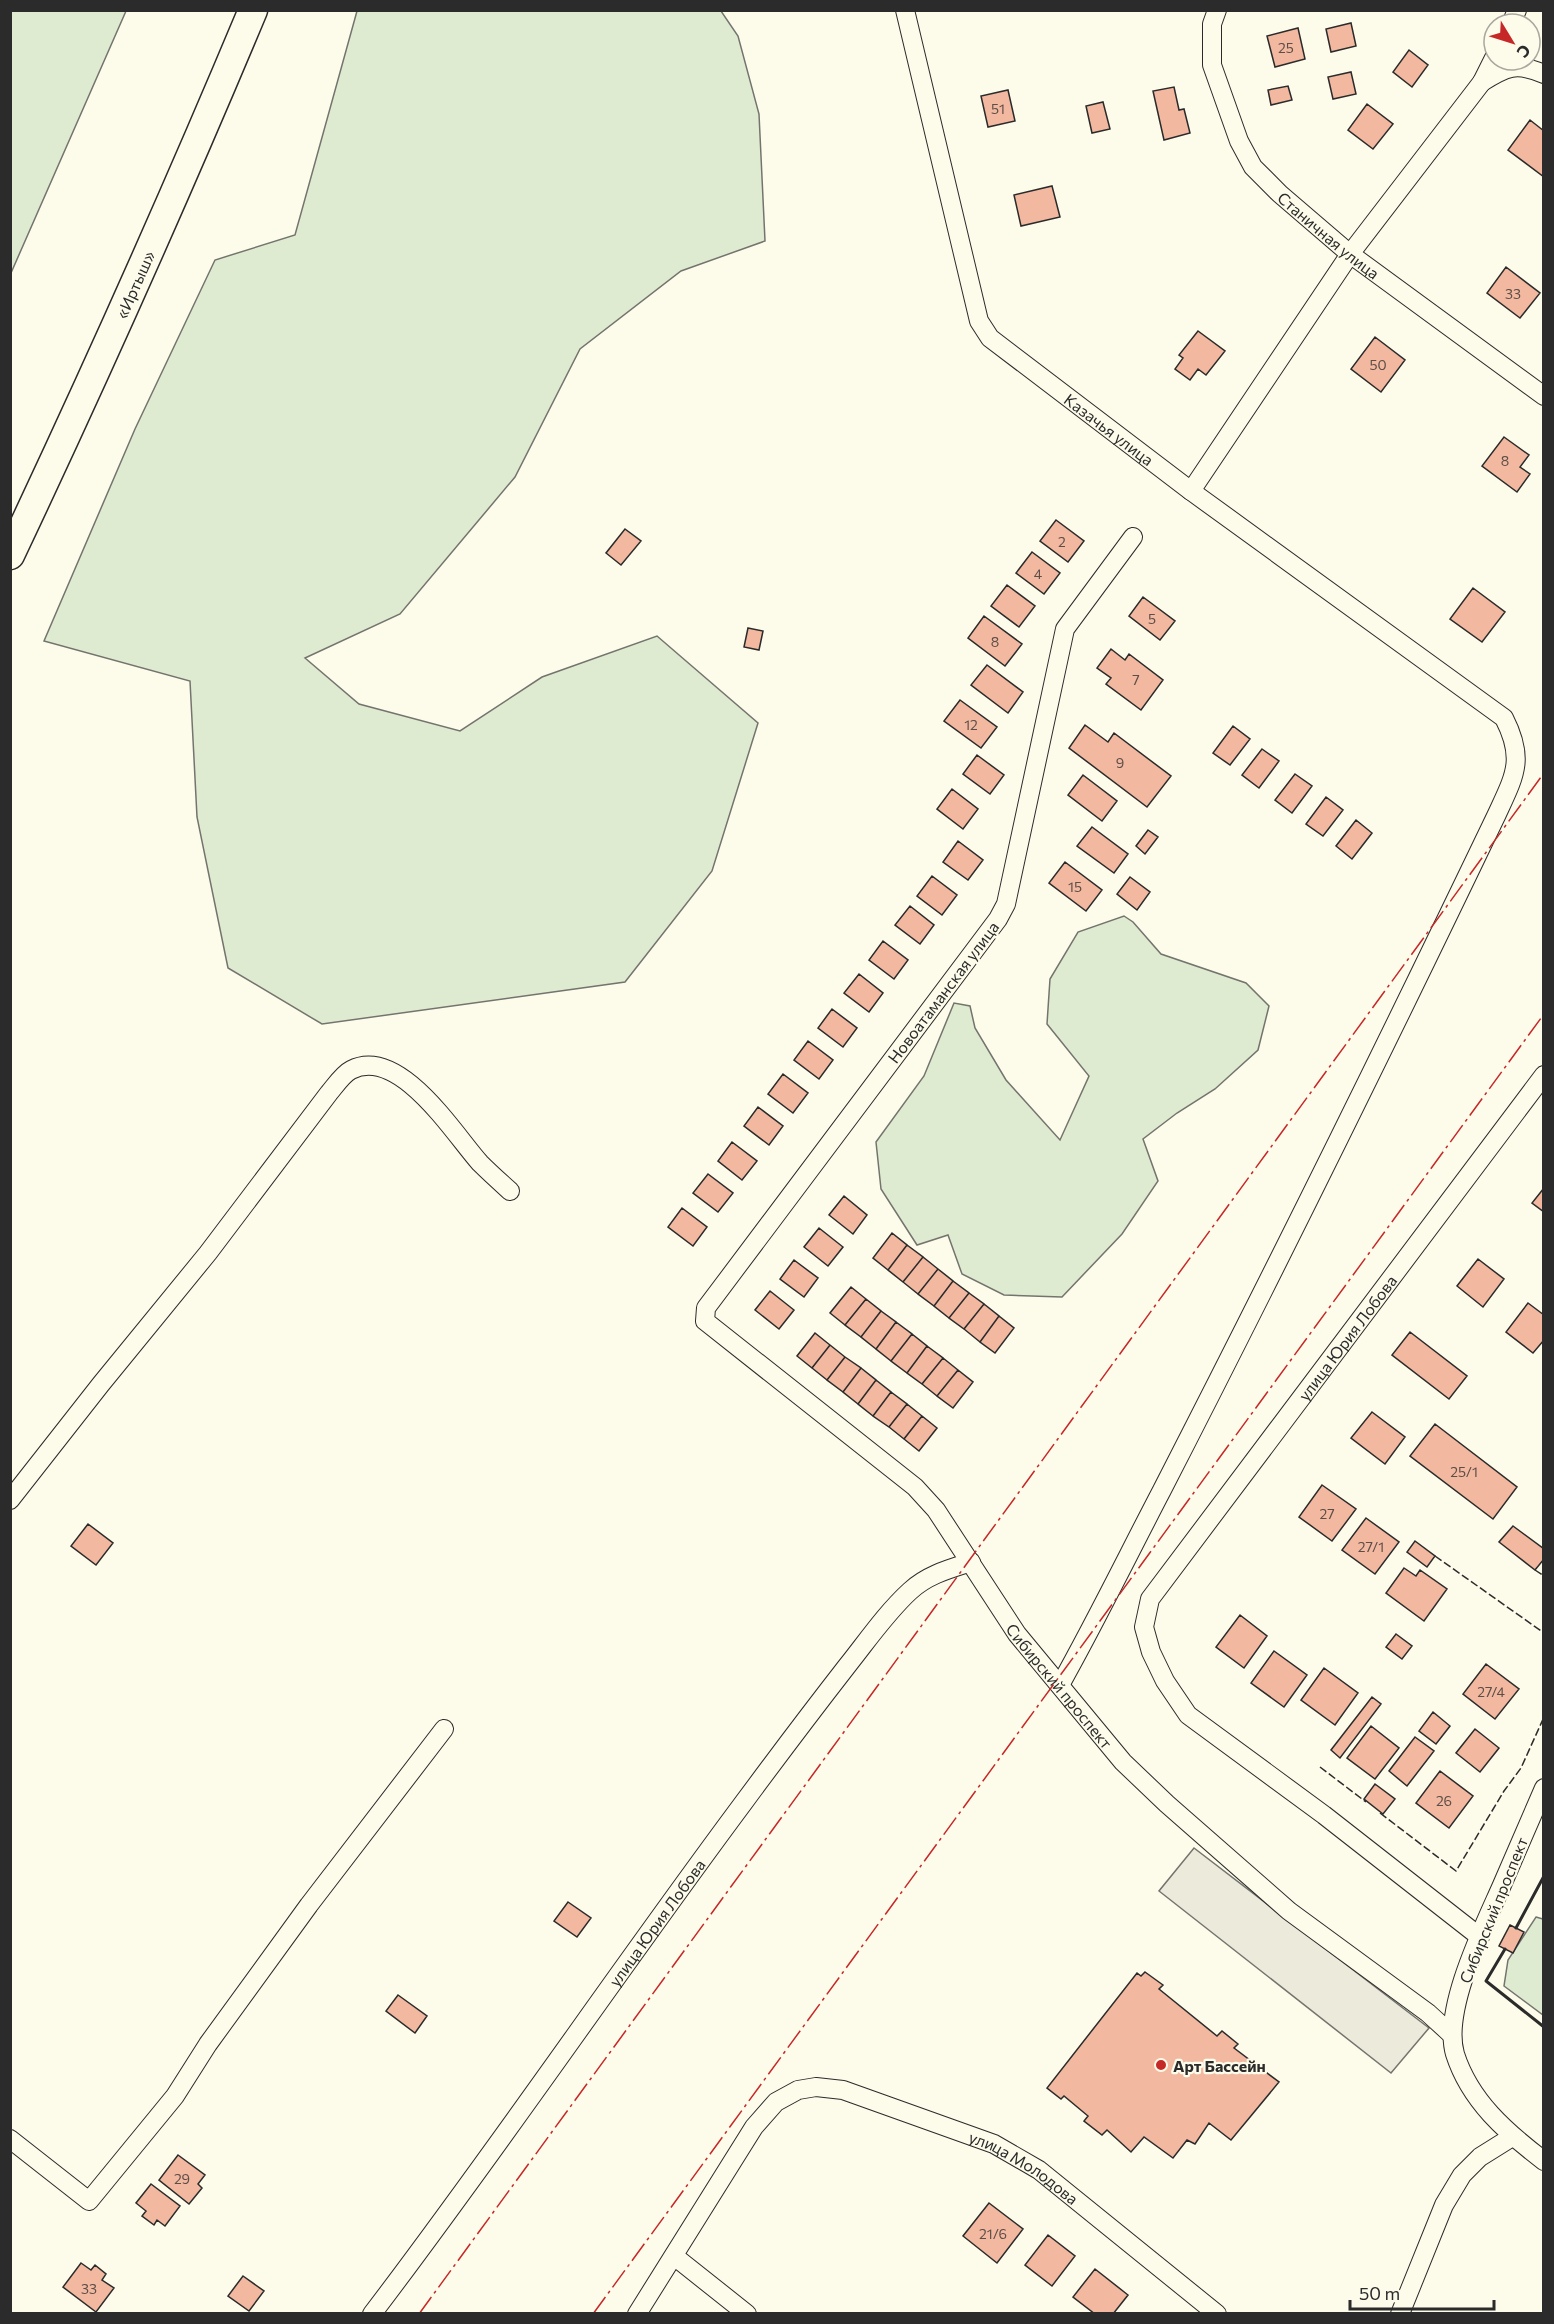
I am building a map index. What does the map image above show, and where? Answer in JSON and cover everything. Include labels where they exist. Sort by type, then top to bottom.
[{"type":"highway","name":"«Иртыш»","points":[[10,555],[92,382],[253,10]]},
{"type":"street","name":"Казачья улица","points":[[905,10],[979,321],[990,338],[1191,491],[1504,718],[1514,738],[1517,759],[1512,782],[1365,1089],[1219,1382],[1100,1613],[1060,1685]]},
{"type":"street","name":"Станичная улица","points":[[1218,10],[1212,24],[1212,65],[1239,141],[1253,167],[1280,194],[1350,254],[1544,396]]},
{"type":"street","points":[[1482,82],[1506,67],[1530,68],[1544,74]]},
{"type":"street","points":[[1191,491],[1350,254],[1482,82],[1487,72]]},
{"type":"street","name":"Новоатаманская улица","points":[[706,1308],[1002,912],[1006,904],[1065,629],[1132,537]]},
{"type":"street","points":[[10,1500],[100,1384],[208,1253],[328,1093],[351,1070],[372,1066],[401,1075],[428,1099],[480,1163],[510,1191]]},
{"type":"street","name":"улица Юрия Лобова","points":[[1480,1936],[1324,1815],[1188,1715],[1165,1681],[1151,1652],[1144,1627],[1150,1599],[1544,1076]]},
{"type":"street","name":"Сибирский проспект","points":[[706,1308],[705,1321],[718,1333],[915,1487],[936,1510],[1012,1626],[1123,1762],[1167,1804],[1303,1922],[1428,2013],[1452,2035]]},
{"type":"street","name":"улица Юрия Лобова","points":[[372,2313],[804,1720],[873,1633],[910,1592],[925,1580],[945,1570],[971,1562]]},
{"type":"street","points":[[10,2139],[89,2201],[175,2096],[208,2044],[309,1905],[444,1729]]},
{"type":"street","name":"Сибирский проспект","points":[[1544,1788],[1480,1936],[1455,2010],[1452,2035],[1455,2054],[1480,2105],[1512,2137],[1544,2161]]},
{"type":"street","name":"улица Молодова","points":[[674,2256],[754,2127],[776,2102],[798,2090],[816,2087],[843,2090],[994,2144],[1039,2170],[1217,2313]]},
{"type":"street","points":[[1400,2313],[1444,2205],[1462,2175],[1480,2157],[1512,2137]]},
{"type":"street","points":[[637,2313],[674,2256],[747,2313]]},
{"type":"green space","points":[[10,11],[126,11],[11,273]]},
{"type":"green space","points":[[357,11],[721,11],[738,36],[759,114],[765,241],[681,271],[580,349],[515,477],[400,614],[305,658],[359,704],[460,731],[542,677],[657,636],[758,723],[712,871],[625,982],[322,1024],[228,968],[197,817],[190,681],[44,641],[135,429],[215,260],[295,235]]},
{"type":"green space","points":[[1124,916],[1133,922],[1161,954],[1246,983],[1269,1006],[1258,1050],[1215,1089],[1177,1113],[1143,1139],[1158,1181],[1122,1234],[1062,1297],[1004,1295],[962,1274],[948,1235],[917,1245],[881,1189],[876,1142],[924,1076],[954,1003],[970,1006],[975,1028],[1006,1080],[1060,1140],[1089,1076],[1047,1024],[1050,979],[1078,932]]},
{"type":"green space","points":[[1536,1917],[1543,1919],[1543,2015],[1504,1986],[1508,1960]]},
{"type":"shaded area","points":[[1194,1848],[1429,2028],[1391,2073],[1159,1891]]},
{"type":"building","points":[[1351,23],[1356,46],[1331,52],[1326,29]]},
{"type":"building","points":[[1298,28],[1305,59],[1275,67],[1267,36]]},
{"type":"building","points":[[1409,50],[1428,65],[1412,87],[1393,72]]},
{"type":"building","points":[[1351,72],[1356,94],[1333,99],[1328,77]]},
{"type":"building","points":[[1288,86],[1292,100],[1271,105],[1268,90]]},
{"type":"building","points":[[1174,87],[1179,110],[1184,109],[1190,133],[1164,140],[1153,91]]},
{"type":"building","points":[[1008,90],[1015,121],[988,127],[981,96]]},
{"type":"building","points":[[1103,102],[1110,129],[1092,133],[1086,106]]},
{"type":"building","points":[[1367,104],[1393,124],[1373,149],[1348,130]]},
{"type":"building","points":[[1530,120],[1544,131],[1544,177],[1508,150]]},
{"type":"building","points":[[1052,186],[1060,217],[1021,226],[1014,195]]},
{"type":"building","points":[[1506,267],[1540,293],[1520,318],[1487,293]]},
{"type":"building","points":[[1198,331],[1225,351],[1206,375],[1198,369],[1190,380],[1175,369],[1183,358],[1179,355]]},
{"type":"building","points":[[1375,337],[1405,360],[1381,392],[1351,369]]},
{"type":"building","points":[[1504,437],[1529,455],[1520,467],[1530,474],[1517,492],[1482,466]]},
{"type":"building","points":[[1056,520],[1084,541],[1068,562],[1040,541]]},
{"type":"building","points":[[625,529],[641,541],[621,565],[606,553]]},
{"type":"building","points":[[1032,552],[1060,573],[1044,594],[1016,573]]},
{"type":"building","points":[[1007,585],[1035,606],[1019,627],[991,606]]},
{"type":"building","points":[[1473,588],[1505,612],[1482,642],[1450,619]]},
{"type":"building","points":[[1143,597],[1175,621],[1160,640],[1129,616]]},
{"type":"building","points":[[984,616],[1022,644],[1005,666],[968,638]]},
{"type":"building","points":[[748,628],[763,631],[759,650],[744,647]]},
{"type":"building","points":[[1111,649],[1125,660],[1129,654],[1163,680],[1141,710],[1106,684],[1111,678],[1097,668]]},
{"type":"building","points":[[987,665],[1023,692],[1008,713],[971,685]]},
{"type":"building","points":[[960,700],[997,727],[981,748],[944,721]]},
{"type":"building","points":[[1085,725],[1108,742],[1114,733],[1171,776],[1147,807],[1069,748]]},
{"type":"building","points":[[1233,726],[1250,739],[1230,765],[1213,753]]},
{"type":"building","points":[[1262,749],[1279,761],[1259,788],[1242,775]]},
{"type":"building","points":[[977,755],[1004,775],[990,794],[963,774]]},
{"type":"building","points":[[1295,774],[1312,786],[1292,813],[1275,800]]},
{"type":"building","points":[[1083,775],[1117,801],[1102,821],[1068,795]]},
{"type":"building","points":[[952,789],[978,809],[963,829],[937,809]]},
{"type":"building","points":[[1326,797],[1343,810],[1323,836],[1306,824]]},
{"type":"building","points":[[1356,820],[1372,833],[1352,859],[1336,846]]},
{"type":"building","points":[[1092,827],[1128,854],[1114,873],[1077,846]]},
{"type":"building","points":[[1148,830],[1158,837],[1145,854],[1136,846]]},
{"type":"building","points":[[958,841],[983,860],[968,880],[943,862]]},
{"type":"building","points":[[1065,862],[1102,890],[1086,911],[1049,883]]},
{"type":"building","points":[[932,876],[957,895],[942,915],[917,896]]},
{"type":"building","points":[[1130,877],[1150,892],[1137,910],[1117,894]]},
{"type":"building","points":[[910,906],[934,925],[920,944],[895,925]]},
{"type":"building","points":[[883,941],[908,960],[894,979],[869,960]]},
{"type":"building","points":[[859,974],[883,993],[869,1012],[844,993]]},
{"type":"building","points":[[832,1009],[857,1028],[843,1047],[818,1028]]},
{"type":"building","points":[[808,1041],[833,1060],[819,1079],[794,1060]]},
{"type":"building","points":[[783,1074],[808,1093],[793,1113],[768,1094]]},
{"type":"building","points":[[758,1107],[783,1126],[769,1145],[744,1126]]},
{"type":"building","points":[[732,1142],[757,1161],[742,1180],[718,1161]]},
{"type":"building","points":[[708,1174],[733,1193],[718,1212],[693,1193]]},
{"type":"building","points":[[1544,1188],[1544,1212],[1532,1203]]},
{"type":"building","points":[[844,1196],[867,1215],[853,1234],[829,1215]]},
{"type":"building","points":[[682,1208],[707,1227],[693,1246],[668,1227]]},
{"type":"building","points":[[819,1228],[843,1247],[828,1266],[804,1247]]},
{"type":"building","points":[[892,1233],[907,1245],[888,1270],[873,1258]]},
{"type":"building","points":[[907,1245],[923,1257],[903,1282],[888,1270]]},
{"type":"building","points":[[923,1257],[938,1269],[918,1294],[903,1282]]},
{"type":"building","points":[[1478,1259],[1504,1279],[1483,1307],[1457,1286]]},
{"type":"building","points":[[794,1260],[818,1278],[804,1297],[780,1279]]},
{"type":"building","points":[[938,1269],[953,1281],[934,1306],[918,1294]]},
{"type":"building","points":[[953,1281],[969,1293],[949,1318],[934,1306]]},
{"type":"building","points":[[851,1287],[866,1299],[845,1325],[830,1313]]},
{"type":"building","points":[[770,1291],[794,1310],[779,1329],[755,1310]]},
{"type":"building","points":[[969,1293],[984,1304],[964,1329],[949,1318]]},
{"type":"building","points":[[866,1299],[881,1311],[861,1337],[845,1325]]},
{"type":"building","points":[[1528,1303],[1544,1315],[1544,1340],[1533,1353],[1506,1332]]},
{"type":"building","points":[[984,1304],[999,1316],[980,1342],[964,1329]]},
{"type":"building","points":[[881,1311],[896,1322],[876,1349],[861,1337]]},
{"type":"building","points":[[999,1316],[1014,1328],[995,1353],[980,1342]]},
{"type":"building","points":[[896,1322],[912,1334],[891,1361],[876,1349]]},
{"type":"building","points":[[1410,1332],[1467,1376],[1449,1399],[1392,1355]]},
{"type":"building","points":[[815,1333],[830,1345],[812,1368],[797,1356]]},
{"type":"building","points":[[912,1334],[927,1346],[907,1373],[891,1361]]},
{"type":"building","points":[[830,1345],[845,1357],[827,1380],[812,1368]]},
{"type":"building","points":[[927,1346],[943,1358],[922,1384],[907,1373]]},
{"type":"building","points":[[845,1357],[861,1368],[843,1392],[827,1380]]},
{"type":"building","points":[[943,1358],[958,1370],[937,1396],[922,1384]]},
{"type":"building","points":[[861,1368],[876,1380],[858,1404],[843,1392]]},
{"type":"building","points":[[958,1370],[973,1382],[953,1408],[937,1396]]},
{"type":"building","points":[[876,1380],[891,1392],[873,1416],[858,1404]]},
{"type":"building","points":[[891,1392],[907,1404],[889,1427],[873,1416]]},
{"type":"building","points":[[907,1404],[922,1416],[904,1439],[889,1427]]},
{"type":"building","points":[[1372,1412],[1405,1437],[1385,1464],[1351,1438]]},
{"type":"building","points":[[922,1416],[937,1428],[919,1451],[904,1439]]},
{"type":"building","points":[[1435,1424],[1517,1487],[1493,1519],[1410,1456]]},
{"type":"building","points":[[1322,1485],[1356,1509],[1332,1541],[1299,1517]]},
{"type":"building","points":[[1366,1518],[1399,1542],[1375,1574],[1342,1550]]},
{"type":"building","points":[[88,1524],[113,1543],[96,1565],[71,1546]]},
{"type":"building","points":[[1513,1526],[1544,1549],[1544,1559],[1535,1570],[1499,1542]]},
{"type":"building","points":[[1415,1541],[1435,1556],[1427,1567],[1407,1552]]},
{"type":"building","points":[[1404,1568],[1416,1576],[1420,1570],[1447,1589],[1424,1621],[1386,1593]]},
{"type":"building","points":[[1240,1615],[1267,1636],[1244,1668],[1216,1647]]},
{"type":"building","points":[[1396,1634],[1412,1646],[1402,1659],[1386,1647]]},
{"type":"building","points":[[1274,1651],[1307,1675],[1284,1707],[1251,1683]]},
{"type":"building","points":[[1486,1664],[1519,1689],[1495,1719],[1463,1694]]},
{"type":"building","points":[[1324,1668],[1358,1693],[1335,1725],[1301,1700]]},
{"type":"building","points":[[1372,1697],[1381,1704],[1340,1758],[1331,1750]]},
{"type":"building","points":[[1433,1712],[1450,1726],[1436,1744],[1419,1731]]},
{"type":"building","points":[[1371,1726],[1399,1748],[1375,1779],[1347,1758]]},
{"type":"building","points":[[1475,1729],[1499,1748],[1480,1772],[1456,1753]]},
{"type":"building","points":[[1415,1737],[1434,1751],[1407,1786],[1389,1771]]},
{"type":"building","points":[[1440,1771],[1473,1796],[1449,1828],[1416,1803]]},
{"type":"building","points":[[1375,1784],[1395,1799],[1383,1814],[1364,1799]]},
{"type":"building","points":[[568,1902],[591,1918],[577,1937],[554,1921]]},
{"type":"building","points":[[1510,1925],[1524,1932],[1513,1953],[1499,1946]]},
{"type":"building","name":"Арт Бассейн","points":[[1145,1972],[1163,1985],[1159,1989],[1217,2036],[1222,2031],[1238,2044],[1234,2048],[1279,2082],[1231,2140],[1209,2123],[1195,2144],[1187,2140],[1173,2158],[1144,2137],[1131,2152],[1107,2130],[1102,2135],[1084,2121],[1088,2116],[1064,2096],[1061,2099],[1047,2088],[1137,1973],[1141,1976]]},
{"type":"building","points":[[398,1995],[427,2016],[415,2033],[386,2011]]},
{"type":"building","points":[[178,2155],[205,2175],[198,2184],[202,2188],[189,2204],[159,2180]]},
{"type":"building","points":[[151,2184],[180,2206],[165,2226],[157,2220],[154,2225],[142,2216],[146,2211],[136,2203]]},
{"type":"building","points":[[989,2203],[1023,2229],[997,2263],[963,2236]]},
{"type":"building","points":[[1048,2235],[1075,2256],[1052,2286],[1025,2265]]},
{"type":"building","points":[[81,2263],[91,2270],[95,2265],[106,2274],[102,2280],[114,2288],[96,2312],[63,2287]]},
{"type":"building","points":[[1095,2269],[1128,2295],[1113,2314],[1095,2314],[1073,2297]]},
{"type":"building","points":[[243,2276],[264,2291],[249,2311],[228,2296]]},
{"type":"fence","points":[[1435,1556],[1544,1633]]},
{"type":"fence","points":[[1535,1570],[1544,1576]]},
{"type":"fence","points":[[1380,1813],[1456,1871],[1504,1791],[1521,1768],[1544,1717]]},
{"type":"fence","points":[[1320,1767],[1366,1802]]},
{"type":"wall","points":[[1516,1928],[1544,1876]]},
{"type":"wall","points":[[1505,1949],[1486,1981],[1544,2027]]},
{"type":"power","points":[[419,2314],[1544,773]]},
{"type":"power","points":[[593,2314],[1544,1014]]},
{"type":"place","name":"Арт Бассейн","points":[[1161,2065]]}]
